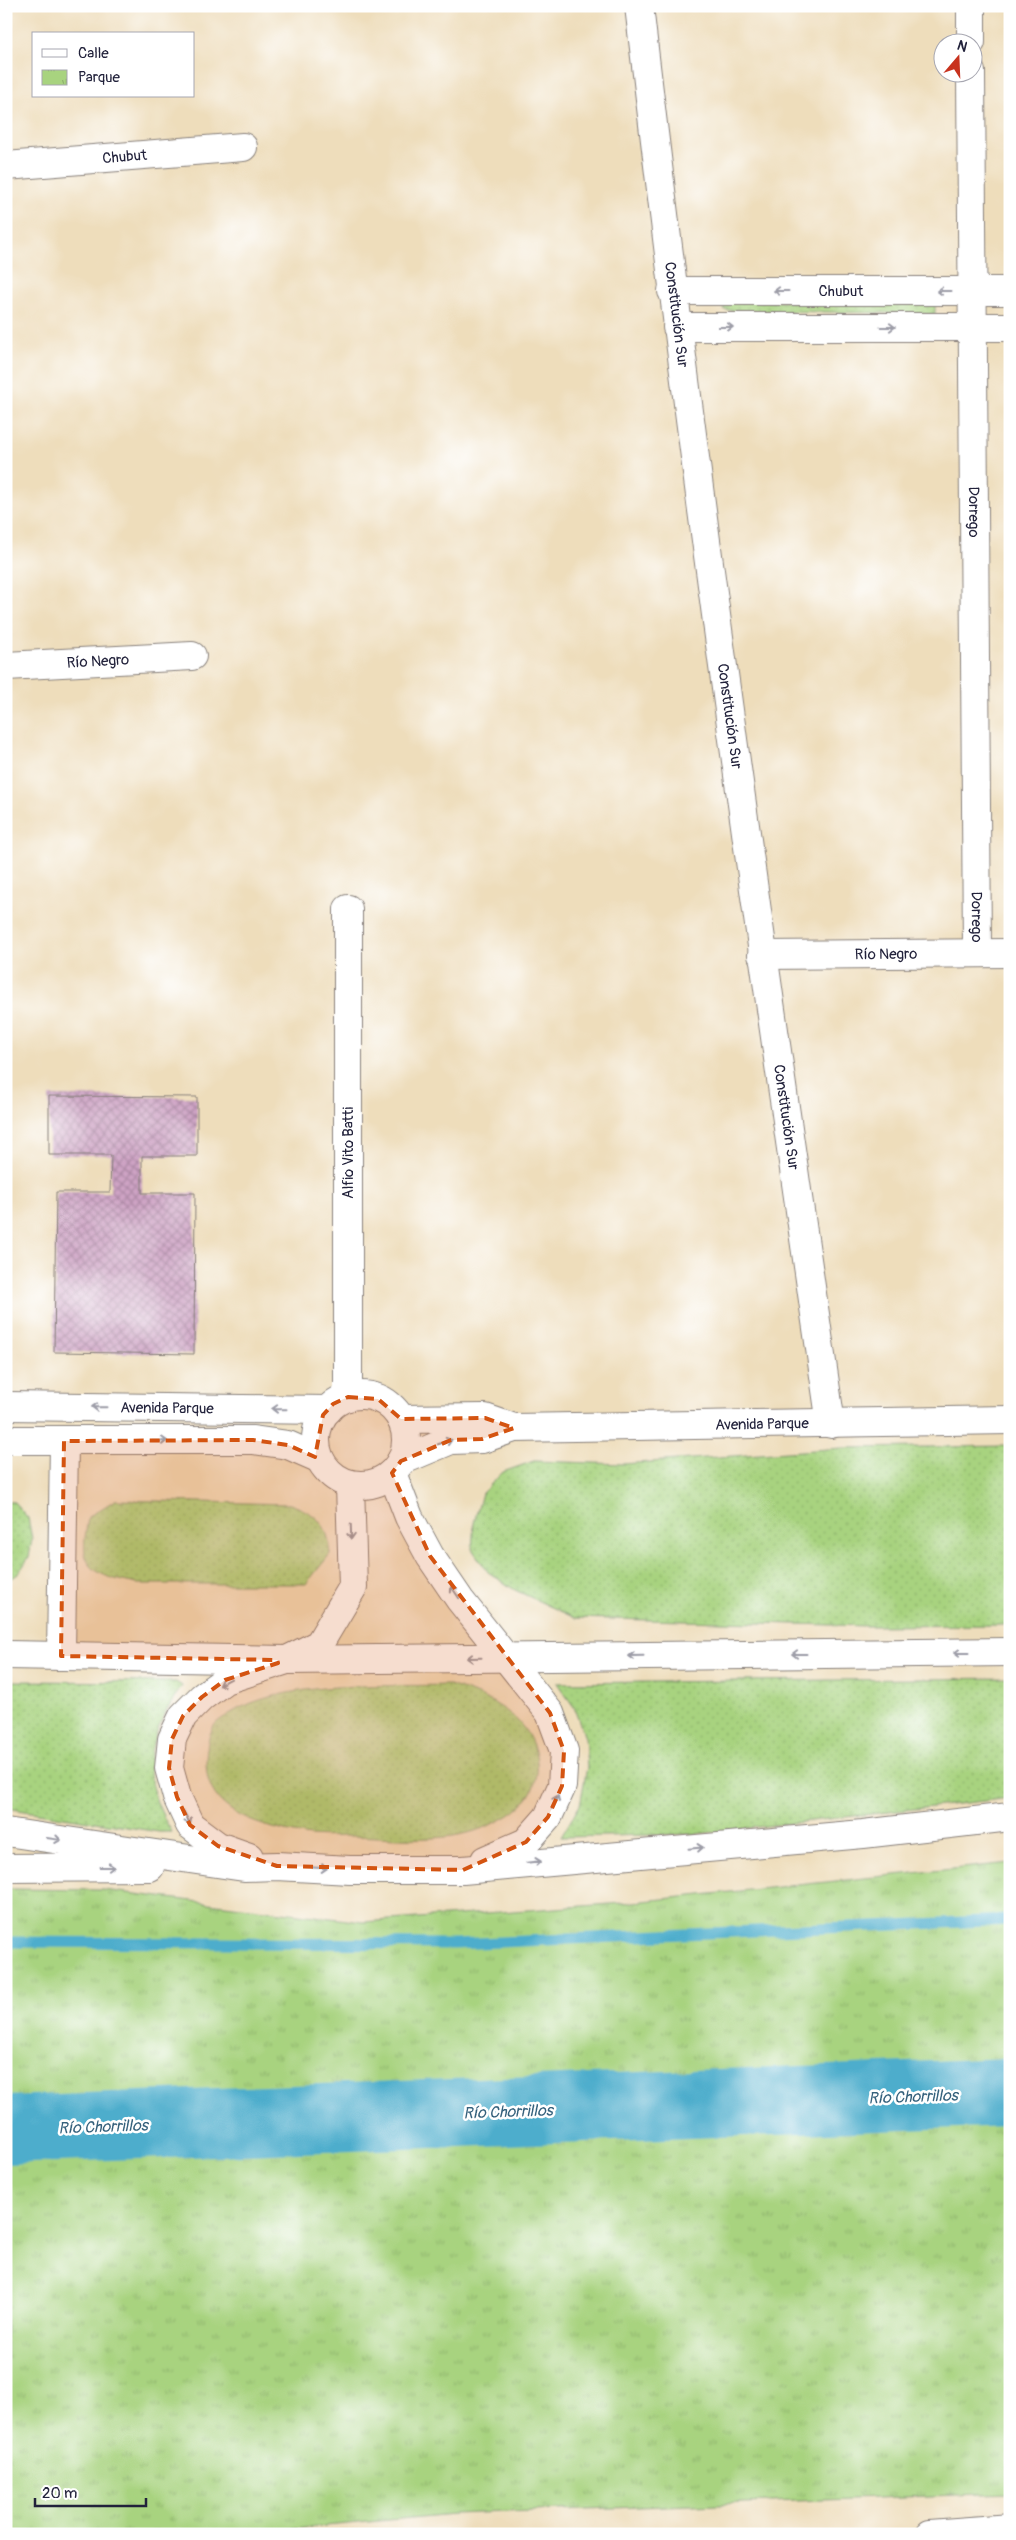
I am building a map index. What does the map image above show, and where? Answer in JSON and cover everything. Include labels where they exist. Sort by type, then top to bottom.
[{"type":"main road","name":"Constitución Sur","points":[[639,6],[672,291],[762,955],[830,1424]]},
{"type":"main road","points":[[971,6],[971,32]]},
{"type":"main road","name":"Dorrego","points":[[971,82],[977,952]]},
{"type":"main road","name":"Chubut","points":[[6,166],[243,147]]},
{"type":"main road","name":"Chubut","points":[[672,291],[1010,291]]},
{"type":"main road","points":[[677,327],[1010,327]]},
{"type":"main road","name":"Río Negro","points":[[6,666],[192,656]]},
{"type":"main road","name":"Alfio Vito Batti","points":[[338,1404],[348,909]]},
{"type":"main road","name":"Río Negro","points":[[762,955],[1010,953]]},
{"type":"main road","points":[[363,1396],[378,1399],[391,1407],[401,1419],[406,1447],[396,1467],[381,1480],[367,1485],[350,1484],[339,1480],[328,1471],[320,1459],[316,1445],[317,1432],[323,1415],[338,1404],[363,1396]]},
{"type":"main road","name":"Avenida Parque","points":[[6,1406],[338,1404]]},
{"type":"main road","name":"Avenida Parque","points":[[401,1419],[485,1418],[514,1428]]},
{"type":"main road","name":"Avenida Parque","points":[[396,1467],[451,1440],[482,1439],[514,1428],[1010,1420]]},
{"type":"main road","name":"Avenida Parque","points":[[6,1440],[253,1440],[288,1445],[320,1459]]},
{"type":"main road","points":[[61,1656],[64,1441]]},
{"type":"main road","points":[[396,1467],[409,1517],[430,1556],[460,1600],[550,1714],[564,1751],[562,1786],[548,1817],[526,1842],[463,1870]]},
{"type":"main road","points":[[277,1866],[218,1846],[190,1825],[177,1797],[169,1768],[172,1739],[184,1716],[202,1697],[225,1680],[287,1660],[320,1644],[353,1587],[350,1484]]},
{"type":"main road","points":[[6,1655],[287,1660],[1010,1652]]},
{"type":"main road","points":[[6,1868],[277,1866],[350,1870],[463,1870],[863,1834],[1010,1816]]},
{"type":"main road","points":[[6,1832],[244,1867]]},
{"type":"main road","points":[[930,2534],[1010,2528]]},
{"type":"highlighted area","points":[[348,1397],[378,1399],[401,1419],[485,1418],[514,1428],[482,1439],[451,1440],[401,1461],[392,1473],[430,1556],[550,1713],[564,1751],[562,1786],[548,1817],[526,1842],[463,1870],[277,1866],[218,1846],[190,1825],[177,1797],[169,1768],[172,1739],[183,1716],[202,1697],[225,1680],[278,1663],[277,1660],[61,1656],[64,1441],[253,1440],[288,1445],[315,1457],[323,1415],[333,1404]]},
{"type":"green space","points":[[724,301],[935,304],[935,314],[724,310]]},
{"type":"green space","points":[[1010,1446],[1010,1625],[867,1626],[575,1618],[515,1590],[488,1572],[472,1549],[474,1523],[482,1493],[503,1472],[534,1461],[623,1464],[842,1448]]},
{"type":"green space","points":[[115,1500],[290,1504],[308,1512],[320,1522],[327,1535],[330,1554],[306,1584],[137,1584],[122,1581],[98,1572],[87,1561],[85,1553],[88,1517]]},
{"type":"green space","points":[[6,1502],[14,1502],[28,1518],[32,1539],[29,1557],[18,1574],[6,1582]]},
{"type":"green space","points":[[1010,1678],[1010,1798],[697,1834],[561,1837],[580,1805],[587,1767],[585,1738],[574,1707],[557,1683]]},
{"type":"green space","points":[[6,1681],[176,1682],[182,1686],[160,1723],[150,1758],[150,1775],[154,1792],[172,1832],[159,1832],[6,1808]]},
{"type":"green space","points":[[449,1685],[492,1702],[515,1718],[529,1737],[537,1760],[535,1784],[525,1802],[515,1811],[483,1828],[468,1833],[436,1838],[322,1837],[304,1835],[263,1825],[236,1813],[224,1805],[215,1795],[209,1782],[206,1769],[206,1752],[212,1729],[216,1723],[229,1714],[252,1703],[278,1695],[336,1687]]},
{"type":"green space","points":[[1010,1863],[1010,2493],[453,2514],[241,2534],[6,2534],[6,1889],[103,1890],[363,1922],[624,1903]]},
{"type":"building","points":[[49,1096],[197,1097],[197,1156],[142,1156],[142,1193],[195,1193],[194,1354],[54,1352],[56,1192],[110,1192],[111,1155],[49,1155]]},
{"type":"waterway","points":[[6,1942],[455,1944],[1010,1920]]},
{"type":"waterway","name":"Río Chorrillos","points":[[6,2130],[1010,2092]]}]
